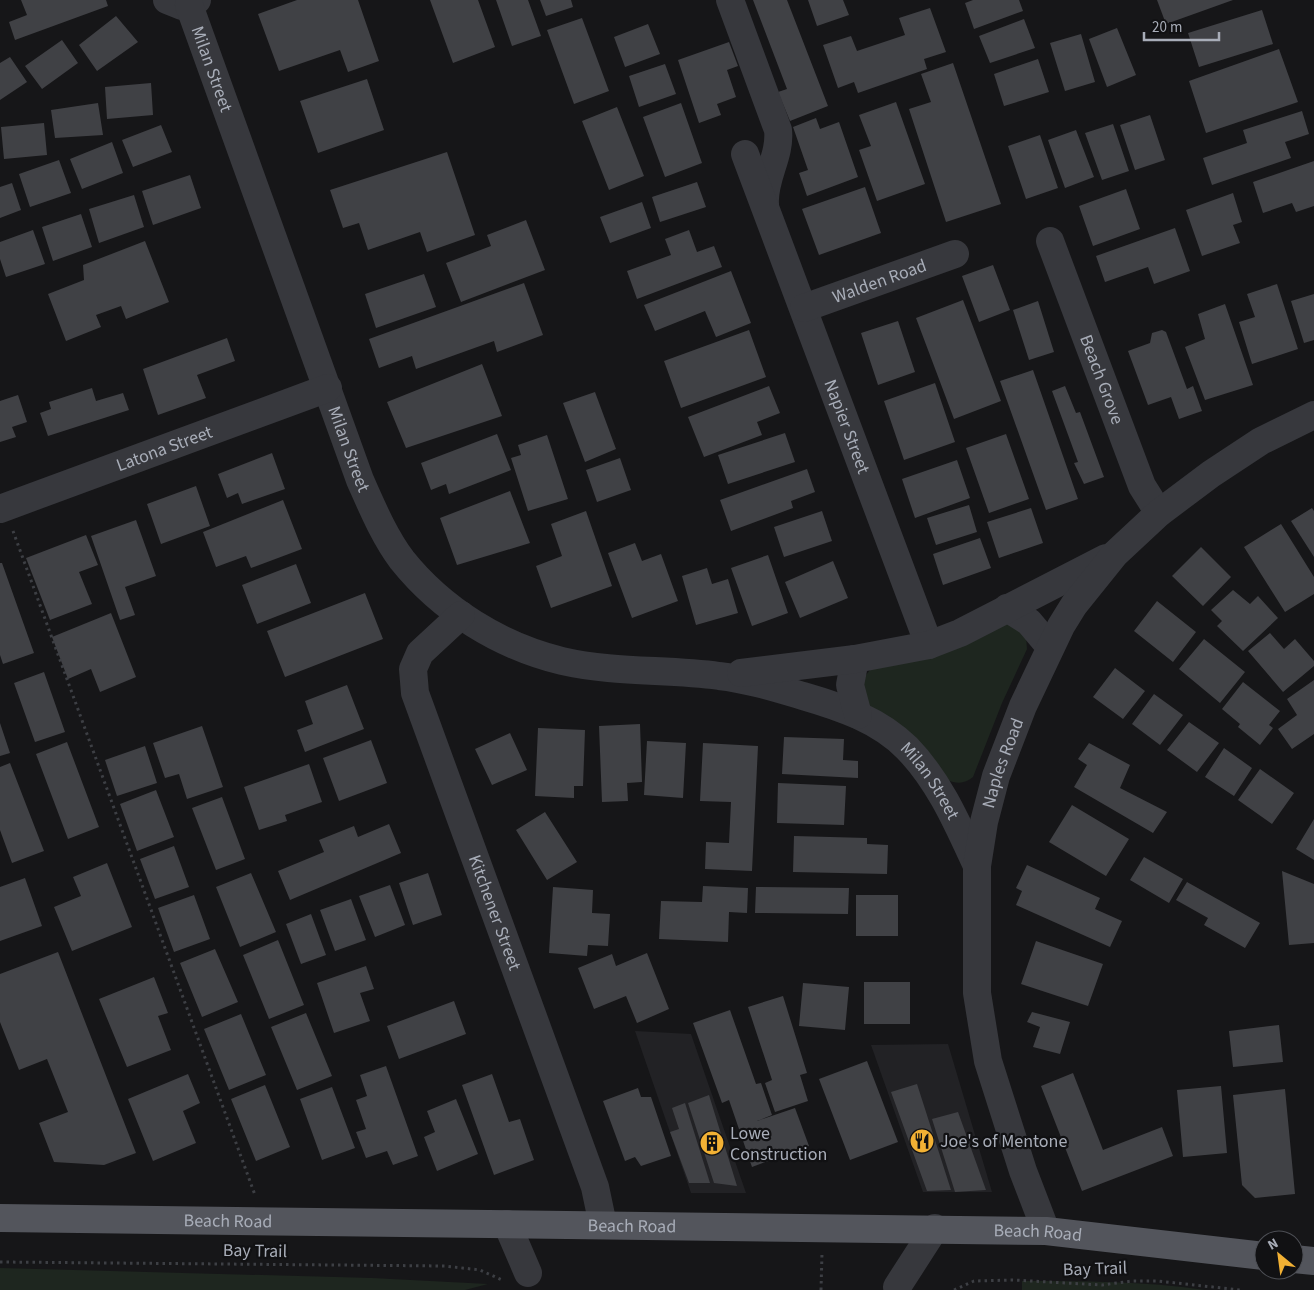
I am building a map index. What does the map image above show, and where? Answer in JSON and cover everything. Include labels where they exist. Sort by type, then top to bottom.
[{"type":"main road","name":"Beach Road","points":[[0,1218],[1046,1230],[1254,1255]]},
{"type":"street","name":"Napier Street","points":[[730,0],[778,130],[777,148],[765,189],[766,208]]},
{"type":"street","name":"Milan Street","points":[[184,2],[328,388],[360,480],[385,534],[402,560],[422,582],[460,615],[506,642],[563,661],[638,670],[720,676],[782,690],[837,706],[858,715],[890,734],[907,748],[924,768],[944,795],[978,866]]},
{"type":"street","name":"Napier Street","points":[[745,154],[929,645]]},
{"type":"street","name":"Beach Grove","points":[[1050,241],[1142,486],[1159,513]]},
{"type":"street","name":"Walden Road","points":[[804,308],[955,254]]},
{"type":"street","name":"Latona Street","points":[[2,508],[328,388]]},
{"type":"street","name":"Naples Road","points":[[1046,1230],[1023,1171],[988,1061],[977,993],[978,866],[984,822],[996,776],[1023,706],[1050,647],[1074,605],[1115,554],[1159,513],[1261,441],[1314,415]]},
{"type":"street","name":"Milan Street","points":[[720,676],[855,659],[929,645],[960,633],[1115,554]]},
{"type":"street","points":[[1007,608],[1029,622],[1050,647]]},
{"type":"street","name":"Kitchener Street","points":[[460,615],[420,653],[413,669],[415,693],[595,1187],[603,1224]]},
{"type":"street","points":[[855,659],[850,685],[858,715]]},
{"type":"street","points":[[507,1224],[518,1277]]},
{"type":"street","points":[[897,1287],[935,1228]]},
{"type":"path","points":[[2,508],[265,1221]]},
{"type":"path","points":[[821,1290],[822,1228]]},
{"type":"path","name":"Bay Trail","points":[[0,1262],[445,1266],[518,1277]]},
{"type":"path","name":"Bay Trail","points":[[954,1290],[974,1281],[1013,1280],[1102,1286],[1132,1281],[1158,1281],[1240,1290]]},
{"type":"shaded area","points":[[1006,624],[1012,624],[1026,636],[1027,649],[1002,703],[973,777],[961,783],[947,780],[868,705],[862,680],[870,670]]},
{"type":"shaded area","points":[[635,1031],[691,1034],[746,1193],[691,1193]]},
{"type":"shaded area","points":[[948,1044],[992,1192],[923,1192],[871,1045]]},
{"type":"shaded area","points":[[0,1268],[372,1278],[488,1284],[465,1290],[0,1290]]},
{"type":"shaded area","points":[[1022,1281],[1136,1283],[1205,1290],[1022,1290]]},
{"type":"building","points":[[21,0],[106,0],[108,6],[15,40],[9,22],[27,15]]},
{"type":"building","points":[[297,0],[358,0],[379,61],[348,72],[340,50],[279,71],[258,14]]},
{"type":"building","points":[[430,0],[478,0],[495,47],[453,63]]},
{"type":"building","points":[[496,0],[528,0],[541,36],[512,46]]},
{"type":"building","points":[[540,0],[571,0],[573,7],[546,16]]},
{"type":"building","points":[[753,0],[787,0],[828,106],[790,121],[778,92],[787,89]]},
{"type":"building","points":[[808,0],[843,0],[849,15],[817,26]]},
{"type":"building","points":[[973,0],[1019,0],[1023,11],[974,29],[965,3]]},
{"type":"building","points":[[1157,0],[1233,0],[1166,24]]},
{"type":"building","points":[[930,8],[946,52],[924,59],[927,69],[858,93],[854,82],[838,88],[823,45],[851,36],[857,51],[905,35],[899,18]]},
{"type":"building","points":[[1262,10],[1273,44],[1199,67],[1188,33]]},
{"type":"building","points":[[116,16],[138,42],[97,71],[79,45]]},
{"type":"building","points":[[582,18],[609,91],[574,104],[547,30]]},
{"type":"building","points":[[1024,19],[1035,48],[990,63],[979,36]]},
{"type":"building","points":[[648,24],[660,54],[625,67],[614,37]]},
{"type":"building","points":[[1117,28],[1136,75],[1107,87],[1089,39]]},
{"type":"building","points":[[1081,34],[1095,82],[1065,91],[1050,43]]},
{"type":"building","points":[[62,40],[78,63],[42,89],[25,66]]},
{"type":"building","points":[[729,42],[738,66],[727,70],[736,97],[717,104],[721,115],[699,123],[678,60]]},
{"type":"building","points":[[1279,49],[1298,102],[1206,133],[1189,81]]},
{"type":"building","points":[[10,57],[27,82],[0,100],[0,63]]},
{"type":"building","points":[[1038,59],[1049,92],[1004,106],[994,74]]},
{"type":"building","points":[[953,63],[1001,204],[946,222],[909,109],[931,102],[921,74]]},
{"type":"building","points":[[665,64],[676,94],[639,107],[629,76]]},
{"type":"building","points":[[367,79],[384,130],[318,153],[300,101]]},
{"type":"building","points":[[151,83],[153,115],[107,119],[105,87]]},
{"type":"building","points":[[896,102],[925,184],[877,201],[859,150],[871,146],[859,115]]},
{"type":"building","points":[[98,103],[103,135],[55,138],[51,110]]},
{"type":"building","points":[[681,103],[702,163],[665,177],[643,117]]},
{"type":"building","points":[[617,107],[644,176],[609,190],[582,121]]},
{"type":"building","points":[[1302,111],[1309,134],[1285,142],[1291,158],[1212,185],[1203,158],[1247,143],[1243,130]]},
{"type":"building","points":[[1150,115],[1165,160],[1135,170],[1120,125]]},
{"type":"building","points":[[816,118],[820,129],[839,122],[858,177],[807,196],[799,173],[808,170],[793,127]]},
{"type":"building","points":[[44,123],[47,155],[4,159],[1,127]]},
{"type":"building","points":[[1113,124],[1129,171],[1102,180],[1085,133]]},
{"type":"building","points":[[161,125],[172,152],[133,167],[122,140]]},
{"type":"building","points":[[1076,130],[1094,177],[1065,188],[1048,140]]},
{"type":"building","points":[[1040,135],[1058,188],[1026,199],[1008,146]]},
{"type":"building","points":[[112,142],[123,173],[82,189],[70,159]]},
{"type":"building","points":[[447,152],[475,235],[427,252],[420,232],[368,250],[359,223],[343,228],[330,190]]},
{"type":"building","points":[[59,160],[71,193],[30,207],[19,174]]},
{"type":"building","points":[[1314,161],[1314,206],[1296,212],[1292,203],[1263,213],[1253,182]]},
{"type":"building","points":[[190,175],[201,208],[153,225],[142,191]]},
{"type":"building","points":[[697,182],[706,207],[660,222],[652,197]]},
{"type":"building","points":[[12,183],[21,210],[0,218],[0,187]]},
{"type":"building","points":[[865,187],[881,233],[819,255],[802,209]]},
{"type":"building","points":[[1126,189],[1140,229],[1093,246],[1079,206]]},
{"type":"building","points":[[1233,193],[1242,222],[1233,225],[1240,243],[1202,256],[1186,210]]},
{"type":"building","points":[[134,195],[144,227],[99,243],[89,209]]},
{"type":"building","points":[[642,202],[651,228],[610,243],[600,217]]},
{"type":"building","points":[[81,214],[92,247],[53,261],[42,227]]},
{"type":"building","points":[[526,220],[545,270],[461,302],[446,263],[491,246],[487,235]]},
{"type":"building","points":[[1175,228],[1190,271],[1154,284],[1148,267],[1105,282],[1096,256]]},
{"type":"building","points":[[33,230],[45,264],[6,277],[0,259],[0,242]]},
{"type":"building","points":[[689,230],[697,252],[714,246],[722,267],[637,299],[627,271],[671,255],[665,239]]},
{"type":"building","points":[[145,241],[169,302],[126,319],[121,306],[96,315],[101,327],[66,341],[48,294],[84,280],[83,265]]},
{"type":"building","points":[[993,265],[1010,310],[979,322],[962,276]]},
{"type":"building","points":[[731,271],[751,323],[716,337],[705,311],[655,331],[644,305]]},
{"type":"building","points":[[424,274],[436,307],[376,328],[365,294]]},
{"type":"building","points":[[524,283],[543,335],[497,352],[494,341],[416,369],[412,356],[379,368],[369,339]]},
{"type":"building","points":[[1277,284],[1298,349],[1252,364],[1239,322],[1255,317],[1247,294]]},
{"type":"building","points":[[1314,294],[1314,340],[1304,343],[1291,301]]},
{"type":"building","points":[[963,300],[1001,401],[954,419],[916,318]]},
{"type":"building","points":[[1038,301],[1054,352],[1029,360],[1013,310]]},
{"type":"building","points":[[1225,304],[1253,385],[1205,400],[1185,347],[1205,339],[1198,314]]},
{"type":"building","points":[[898,321],[915,372],[878,385],[861,333]]},
{"type":"building","points":[[749,330],[766,377],[681,408],[664,361]]},
{"type":"building","points":[[1162,330],[1166,332],[1187,389],[1193,386],[1202,411],[1179,419],[1171,397],[1148,405],[1128,351],[1150,343],[1152,333]]},
{"type":"building","points":[[227,338],[235,361],[197,375],[206,398],[158,415],[143,369]]},
{"type":"building","points":[[482,364],[502,416],[406,448],[387,402]]},
{"type":"building","points":[[1033,370],[1078,499],[1046,510],[1000,381]]},
{"type":"building","points":[[935,383],[955,442],[904,460],[884,401]]},
{"type":"building","points":[[769,386],[780,413],[757,422],[762,435],[704,457],[688,417]]},
{"type":"building","points":[[1065,386],[1076,413],[1080,412],[1104,477],[1084,484],[1074,463],[1078,462],[1052,391]]},
{"type":"building","points":[[92,388],[96,401],[123,393],[129,410],[48,436],[40,413],[51,409],[49,402]]},
{"type":"building","points":[[595,392],[616,449],[585,462],[563,403]]},
{"type":"building","points":[[18,395],[27,422],[12,427],[16,437],[0,442],[0,401]]},
{"type":"building","points":[[785,433],[795,462],[728,484],[718,455]]},
{"type":"building","points":[[497,434],[511,470],[449,494],[446,484],[431,490],[421,463]]},
{"type":"building","points":[[1006,434],[1029,499],[989,513],[966,448]]},
{"type":"building","points":[[547,435],[568,499],[528,511],[511,458],[521,455],[518,445]]},
{"type":"building","points":[[272,453],[285,489],[242,504],[238,493],[227,498],[218,474]]},
{"type":"building","points":[[620,458],[631,490],[597,502],[586,470]]},
{"type":"building","points":[[957,460],[970,498],[915,518],[902,479]]},
{"type":"building","points":[[807,469],[815,492],[791,501],[793,508],[731,531],[720,500]]},
{"type":"building","points":[[196,486],[210,526],[161,544],[147,504]]},
{"type":"building","points":[[510,491],[530,543],[457,565],[440,518]]},
{"type":"building","points":[[283,500],[302,549],[251,568],[246,556],[216,567],[203,532]]},
{"type":"building","points":[[969,505],[977,532],[936,545],[927,518]]},
{"type":"building","points":[[1031,508],[1043,543],[999,558],[987,522]]},
{"type":"building","points":[[1312,508],[1314,511],[1314,557],[1291,521]]},
{"type":"building","points":[[586,511],[612,586],[551,608],[536,566],[562,556],[551,524]]},
{"type":"building","points":[[822,511],[832,541],[784,557],[774,527]]},
{"type":"building","points":[[136,520],[156,576],[125,587],[135,615],[120,620],[91,536]]},
{"type":"building","points":[[1281,524],[1314,577],[1314,594],[1285,612],[1244,547]]},
{"type":"building","points":[[86,535],[98,565],[79,572],[92,604],[50,620],[26,558]]},
{"type":"building","points":[[980,538],[991,568],[943,585],[933,554]]},
{"type":"building","points":[[635,543],[642,561],[661,554],[678,601],[632,618],[608,553]]},
{"type":"building","points":[[1201,547],[1231,577],[1203,606],[1172,576]]},
{"type":"building","points":[[768,555],[788,613],[752,626],[731,568]]},
{"type":"building","points":[[833,561],[848,598],[800,618],[785,582]]},
{"type":"building","points":[[0,563],[2,563],[34,653],[3,664],[0,655]]},
{"type":"building","points":[[296,564],[311,603],[257,624],[242,585]]},
{"type":"building","points":[[707,568],[712,584],[728,579],[738,613],[696,625],[682,576]]},
{"type":"building","points":[[1233,590],[1250,604],[1258,596],[1278,618],[1243,651],[1217,626],[1222,621],[1211,610]]},
{"type":"building","points":[[365,593],[383,639],[285,677],[267,631]]},
{"type":"building","points":[[1157,601],[1196,632],[1173,662],[1134,631]]},
{"type":"building","points":[[111,613],[136,677],[100,692],[91,669],[68,679],[52,637]]},
{"type":"building","points":[[1270,633],[1284,649],[1295,639],[1314,661],[1314,666],[1283,692],[1248,651]]},
{"type":"building","points":[[1204,639],[1245,672],[1220,703],[1179,669]]},
{"type":"building","points":[[1115,668],[1145,691],[1123,719],[1093,697]]},
{"type":"building","points":[[44,672],[65,732],[35,742],[14,683]]},
{"type":"building","points":[[1314,680],[1314,734],[1292,749],[1278,729],[1297,715],[1287,699]]},
{"type":"building","points":[[1243,682],[1280,711],[1269,725],[1273,728],[1260,745],[1238,727],[1240,724],[1222,709]]},
{"type":"building","points":[[347,685],[364,729],[305,752],[297,730],[313,724],[305,701]]},
{"type":"building","points":[[1154,694],[1183,715],[1160,745],[1132,724]]},
{"type":"building","points":[[1189,722],[1219,743],[1197,772],[1167,750]]},
{"type":"building","points":[[0,723],[10,753],[0,756]]},
{"type":"building","points":[[640,724],[642,782],[627,783],[628,801],[602,802],[599,726]]},
{"type":"building","points":[[202,726],[223,787],[187,799],[179,774],[165,778],[153,743]]},
{"type":"building","points":[[538,728],[585,730],[583,786],[574,786],[574,798],[535,796]]},
{"type":"building","points":[[510,733],[527,770],[492,785],[475,749]]},
{"type":"building","points":[[784,737],[844,739],[843,760],[858,761],[858,778],[782,774]]},
{"type":"building","points":[[371,740],[387,783],[339,801],[323,758]]},
{"type":"building","points":[[647,741],[686,743],[683,798],[644,795]]},
{"type":"building","points":[[67,742],[99,827],[68,839],[36,754]]},
{"type":"building","points":[[703,743],[758,746],[752,871],[705,869],[706,842],[729,843],[731,802],[700,801]]},
{"type":"building","points":[[1089,743],[1130,765],[1120,788],[1167,812],[1153,833],[1074,787],[1087,765],[1078,759]]},
{"type":"building","points":[[145,746],[157,783],[117,796],[105,760]]},
{"type":"building","points":[[1224,748],[1252,768],[1234,796],[1205,777]]},
{"type":"building","points":[[10,763],[44,851],[12,863],[0,830],[0,767]]},
{"type":"building","points":[[309,764],[322,802],[285,815],[287,821],[259,830],[244,787]]},
{"type":"building","points":[[1260,769],[1294,793],[1272,824],[1238,800]]},
{"type":"building","points":[[778,783],[846,786],[844,825],[777,823]]},
{"type":"building","points":[[156,790],[174,837],[137,851],[120,804]]},
{"type":"building","points":[[222,797],[245,859],[216,870],[192,808]]},
{"type":"building","points":[[1072,805],[1129,839],[1106,876],[1049,842]]},
{"type":"building","points":[[545,812],[577,862],[547,880],[516,830]]},
{"type":"building","points":[[1314,819],[1314,860],[1296,849]]},
{"type":"building","points":[[389,824],[401,853],[290,900],[278,871],[324,852],[319,840],[354,826],[358,837]]},
{"type":"building","points":[[794,836],[867,838],[867,844],[888,845],[887,874],[793,872]]},
{"type":"building","points":[[174,846],[189,887],[155,899],[140,859]]},
{"type":"building","points":[[1144,857],[1183,879],[1169,903],[1130,880]]},
{"type":"building","points":[[107,863],[132,927],[72,951],[54,907],[81,896],[73,877]]},
{"type":"building","points":[[1027,865],[1100,898],[1095,909],[1122,921],[1110,947],[1016,905],[1022,891],[1016,888]]},
{"type":"building","points":[[1282,871],[1314,884],[1314,943],[1289,945]]},
{"type":"building","points":[[251,873],[276,932],[240,947],[216,887]]},
{"type":"building","points":[[428,873],[442,915],[413,925],[399,883]]},
{"type":"building","points":[[25,878],[42,926],[0,941],[0,887]]},
{"type":"building","points":[[1187,882],[1260,923],[1245,948],[1204,925],[1208,918],[1176,900]]},
{"type":"building","points":[[390,885],[405,925],[375,937],[359,896]]},
{"type":"building","points":[[703,886],[748,888],[747,913],[729,912],[728,942],[659,939],[661,901],[702,902]]},
{"type":"building","points":[[553,887],[593,890],[592,913],[610,914],[608,946],[588,945],[587,956],[549,953]]},
{"type":"building","points":[[756,887],[849,888],[848,914],[755,913]]},
{"type":"building","points":[[194,895],[210,939],[174,952],[158,908]]},
{"type":"building","points":[[856,895],[898,895],[898,936],[856,936]]},
{"type":"building","points":[[351,899],[366,940],[335,951],[320,910]]},
{"type":"building","points":[[311,914],[326,955],[301,964],[286,924]]},
{"type":"building","points":[[278,940],[304,1005],[269,1019],[243,955]]},
{"type":"building","points":[[1036,941],[1103,964],[1088,1006],[1021,984]]},
{"type":"building","points":[[215,949],[238,1002],[202,1017],[180,963]]},
{"type":"building","points":[[58,952],[136,1153],[104,1165],[54,1162],[39,1123],[68,1112],[47,1059],[19,1070],[0,1022],[0,974]]},
{"type":"building","points":[[647,953],[669,1009],[637,1023],[626,996],[594,1009],[578,968],[612,954],[616,966]]},
{"type":"building","points":[[366,966],[374,989],[360,993],[370,1021],[334,1033],[317,983]]},
{"type":"building","points":[[154,977],[168,1013],[158,1016],[171,1050],[127,1067],[99,999]]},
{"type":"building","points":[[864,982],[910,982],[910,1024],[864,1024]]},
{"type":"building","points":[[803,983],[849,987],[845,1030],[799,1026]]},
{"type":"building","points":[[783,996],[807,1073],[800,1075],[808,1101],[775,1112],[765,1083],[772,1080],[748,1007]]},
{"type":"building","points":[[454,1001],[466,1034],[399,1059],[387,1026]]},
{"type":"building","points":[[730,1010],[756,1084],[761,1083],[772,1115],[757,1121],[795,1108],[809,1146],[752,1167],[729,1100],[722,1103],[693,1023]]},
{"type":"building","points":[[1032,1012],[1070,1022],[1060,1054],[1033,1047],[1040,1027],[1027,1022]]},
{"type":"building","points":[[306,1013],[332,1076],[297,1090],[271,1027]]},
{"type":"building","points":[[241,1014],[266,1075],[229,1090],[204,1029]]},
{"type":"building","points":[[1279,1025],[1283,1062],[1233,1067],[1229,1031]]},
{"type":"building","points":[[867,1061],[898,1142],[850,1160],[819,1079]]},
{"type":"building","points":[[386,1066],[418,1156],[393,1165],[387,1151],[366,1158],[356,1132],[366,1129],[356,1100],[367,1096],[360,1075]]},
{"type":"building","points":[[1073,1073],[1103,1150],[1162,1127],[1173,1156],[1082,1191],[1041,1086]]},
{"type":"building","points":[[188,1074],[200,1103],[183,1111],[196,1143],[153,1161],[128,1099]]},
{"type":"building","points":[[492,1074],[509,1122],[520,1119],[534,1160],[494,1175],[462,1085]]},
{"type":"building","name":"Joe's of Mentone","points":[[917,1084],[951,1190],[927,1191],[891,1092]]},
{"type":"building","points":[[265,1085],[290,1147],[256,1161],[231,1099]]},
{"type":"building","points":[[1221,1086],[1227,1153],[1183,1157],[1177,1090]]},
{"type":"building","points":[[332,1087],[355,1148],[322,1160],[300,1099]]},
{"type":"building","points":[[638,1088],[641,1097],[651,1097],[671,1156],[641,1166],[635,1157],[625,1161],[603,1101]]},
{"type":"building","points":[[1285,1089],[1295,1194],[1255,1198],[1242,1185],[1233,1095]]},
{"type":"building","name":"Lowe Construction","points":[[709,1095],[737,1186],[714,1183],[688,1103]]},
{"type":"building","points":[[456,1099],[478,1154],[437,1171],[424,1137],[435,1132],[427,1111]]},
{"type":"building","points":[[685,1103],[710,1183],[689,1183],[670,1132],[679,1129],[672,1108]]},
{"type":"building","points":[[958,1112],[986,1190],[955,1192],[932,1119]]},
{"type":"place","name":"Joe's of Mentone","points":[[922,1141]]},
{"type":"place","name":"Lowe Construction","points":[[712,1143]]}]
